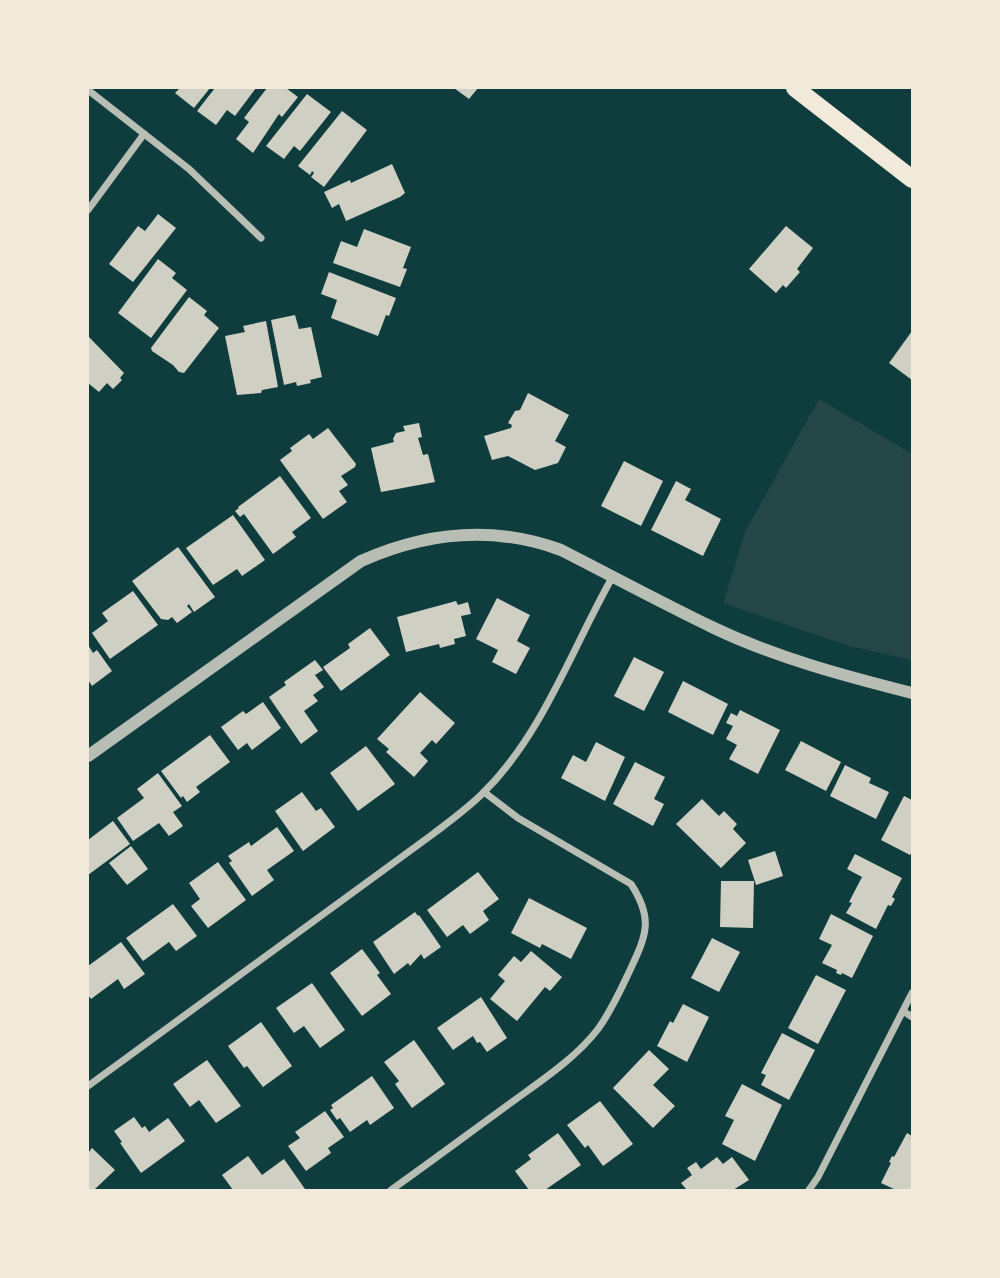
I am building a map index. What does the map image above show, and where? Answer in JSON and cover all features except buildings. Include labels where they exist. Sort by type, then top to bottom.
[{"type":"main road","points":[[799,89],[912,179]]},
{"type":"street","points":[[88,90],[207,186],[261,237]]},
{"type":"street","points":[[88,210],[144,134]]},
{"type":"street","points":[[88,756],[361,561],[415,540],[444,536],[498,535],[544,543],[715,629],[812,665],[912,693]]},
{"type":"street","points":[[88,1086],[433,834],[484,792],[520,747],[540,715],[613,576]]},
{"type":"street","points":[[391,1191],[556,1069],[597,1031],[616,1000],[644,941],[647,926],[645,912],[631,884],[518,818],[484,792]]},
{"type":"street","points":[[809,1191],[912,993]]},
{"type":"street","points":[[903,1011],[912,1017]]},
{"type":"shaded area","points":[[819,399],[912,454],[912,660],[849,646],[723,603],[746,530]]}]
